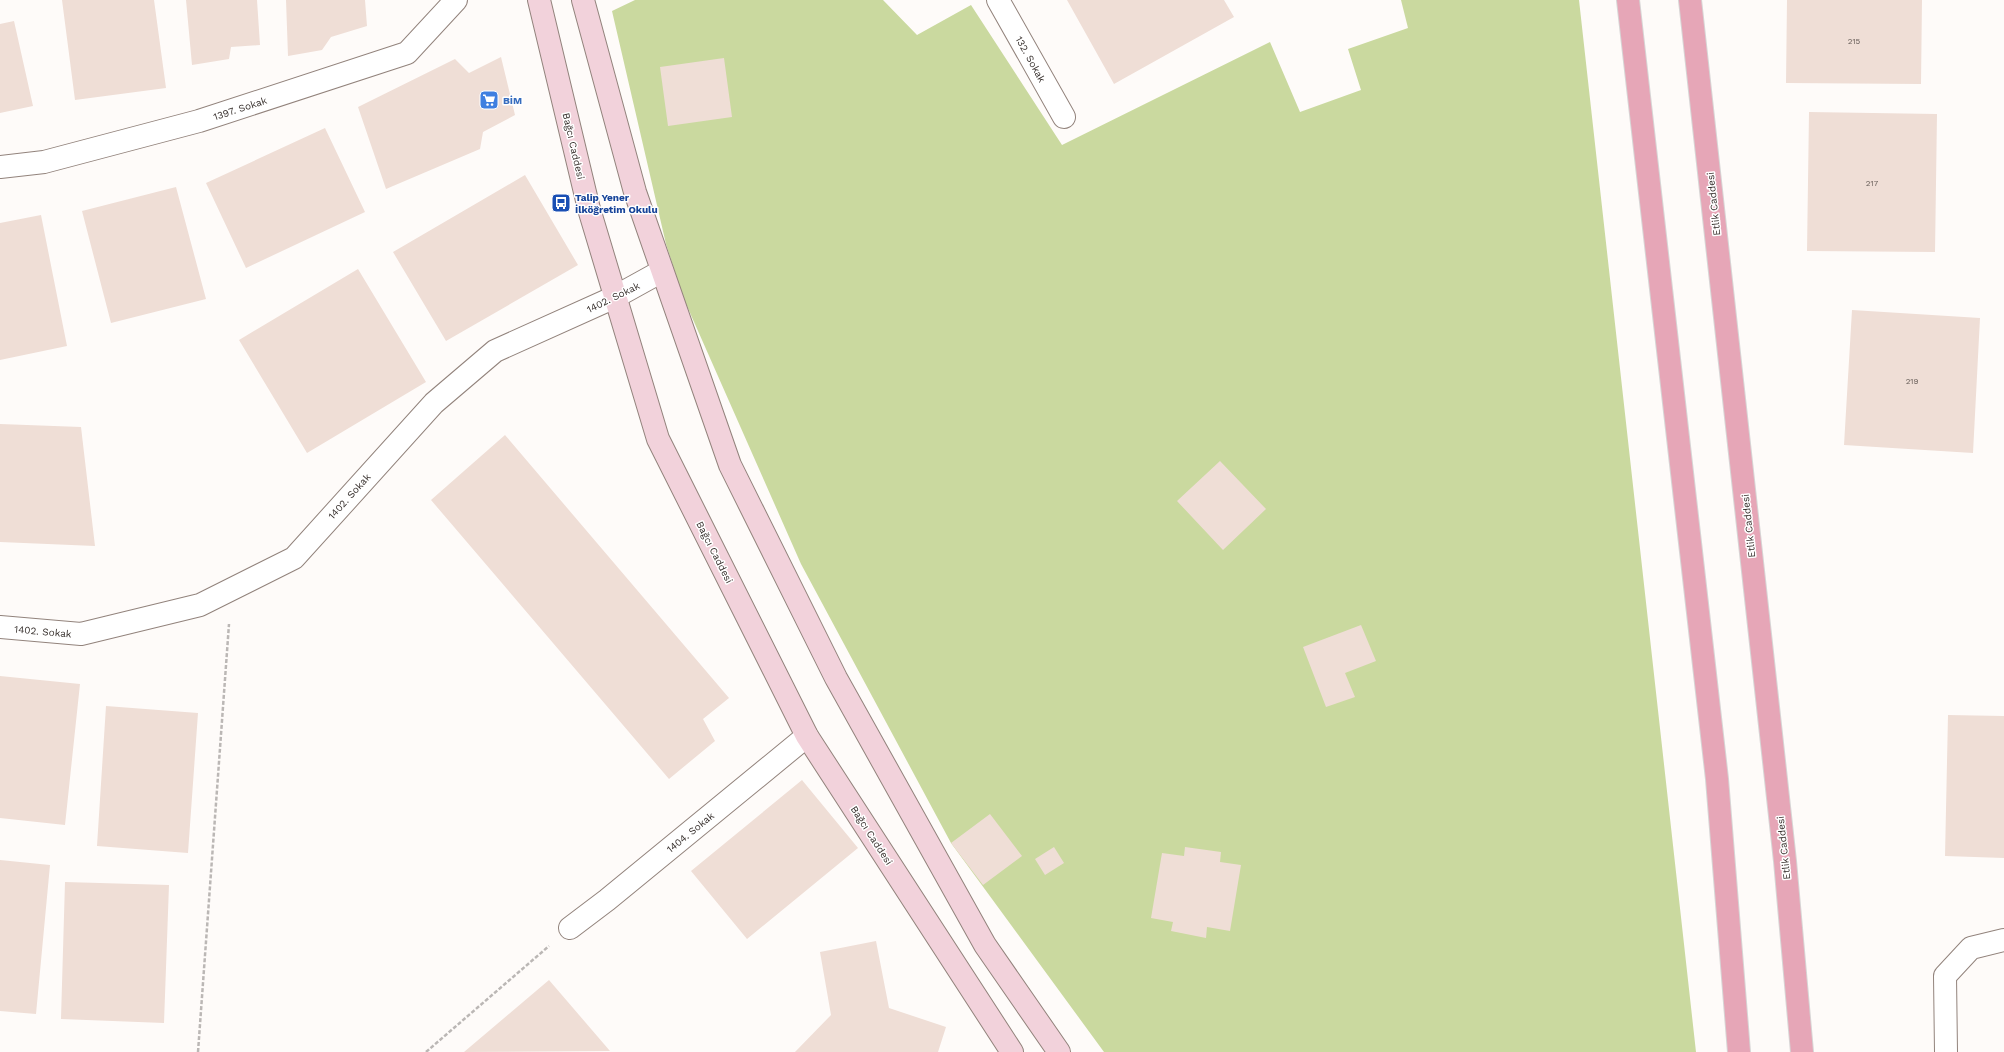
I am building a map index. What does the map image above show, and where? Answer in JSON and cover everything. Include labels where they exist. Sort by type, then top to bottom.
[{"type":"main road","name":"Bağcı Caddesi","points":[[539,0],[589,209],[658,439],[807,736],[1012,1052]]},
{"type":"main road","points":[[583,0],[635,192],[730,465],[836,678],[985,945],[1059,1052]]},
{"type":"main road","points":[[1628,0],[1716,771],[1739,1052]]},
{"type":"main road","name":"Etlik Caddesi","points":[[1690,0],[1785,861],[1802,1052]]},
{"type":"street","name":"1397. Sokak","points":[[0,167],[44,162],[199,121],[407,53],[456,0]]},
{"type":"street","name":"132. Sokak","points":[[998,0],[1064,117]]},
{"type":"street","name":"1402. Sokak","points":[[0,627],[80,634],[200,605],[294,558],[434,403],[495,351],[615,297],[662,272]]},
{"type":"street","name":"1404. Sokak","points":[[570,928],[607,900],[807,736]]},
{"type":"street","points":[[1946,1052],[1945,976],[1971,948],[2004,940]]},
{"type":"path","points":[[198,1052],[232,589]]},
{"type":"path","points":[[426,1052],[570,928]]},
{"type":"green space","points":[[635,0],[883,0],[917,35],[971,5],[1062,145],[1270,42],[1300,112],[1361,90],[1348,49],[1408,28],[1401,0],[1579,0],[1696,1052],[1104,1052],[951,843],[801,564],[683,297],[666,244],[612,11]]},
{"type":"building","points":[[62,0],[154,0],[166,88],[75,100]]},
{"type":"building","points":[[186,0],[257,0],[260,45],[231,47],[229,59],[192,65]]},
{"type":"building","points":[[286,0],[365,0],[367,26],[331,37],[322,50],[288,56]]},
{"type":"building","points":[[1067,0],[1224,0],[1234,17],[1114,84]]},
{"type":"building","points":[[1787,0],[1922,0],[1921,84],[1786,83]]},
{"type":"building","points":[[14,21],[33,106],[0,113],[0,24]]},
{"type":"building","points":[[501,57],[515,115],[483,132],[480,149],[386,189],[358,107],[455,59],[469,73]]},
{"type":"building","points":[[724,58],[732,117],[668,126],[660,67]]},
{"type":"building","points":[[1809,112],[1937,114],[1935,252],[1807,251]]},
{"type":"building","points":[[325,128],[365,212],[246,268],[206,183]]},
{"type":"building","points":[[525,175],[578,265],[446,341],[393,252]]},
{"type":"building","points":[[176,187],[206,299],[111,323],[82,211]]},
{"type":"building","points":[[41,215],[67,346],[0,360],[0,223]]},
{"type":"building","points":[[358,269],[426,382],[307,453],[239,340]]},
{"type":"building","points":[[1852,310],[1980,318],[1973,453],[1844,445]]},
{"type":"building","points":[[0,424],[81,427],[95,546],[0,542]]},
{"type":"building","points":[[505,435],[729,698],[703,719],[715,741],[669,779],[431,500]]},
{"type":"building","points":[[1220,461],[1266,509],[1223,550],[1177,501]]},
{"type":"building","points":[[1361,625],[1376,661],[1345,673],[1355,697],[1326,707],[1303,647]]},
{"type":"building","points":[[0,676],[80,684],[65,825],[0,818]]},
{"type":"building","points":[[106,706],[198,713],[188,853],[97,846]]},
{"type":"building","points":[[1948,715],[2004,716],[2004,858],[1945,856]]},
{"type":"building","points":[[802,780],[858,848],[747,939],[691,871]]},
{"type":"building","points":[[990,814],[1022,856],[983,885],[951,843]]},
{"type":"building","points":[[1054,847],[1064,863],[1045,875],[1035,859]]},
{"type":"building","points":[[1185,847],[1221,852],[1220,862],[1241,865],[1230,931],[1207,927],[1206,938],[1171,931],[1173,922],[1151,918],[1162,853],[1184,856]]},
{"type":"building","points":[[0,860],[50,865],[36,1014],[0,1011]]},
{"type":"building","points":[[65,882],[169,885],[164,1023],[61,1019]]},
{"type":"building","points":[[876,941],[889,1008],[946,1027],[938,1052],[795,1052],[831,1015],[820,952]]},
{"type":"building","points":[[549,980],[610,1051],[464,1052]]},
{"type":"place","name":"BİM","points":[[489,100]]},
{"type":"place","name":"Talip Yener İlköğretim Okulu","points":[[561,203]]}]
